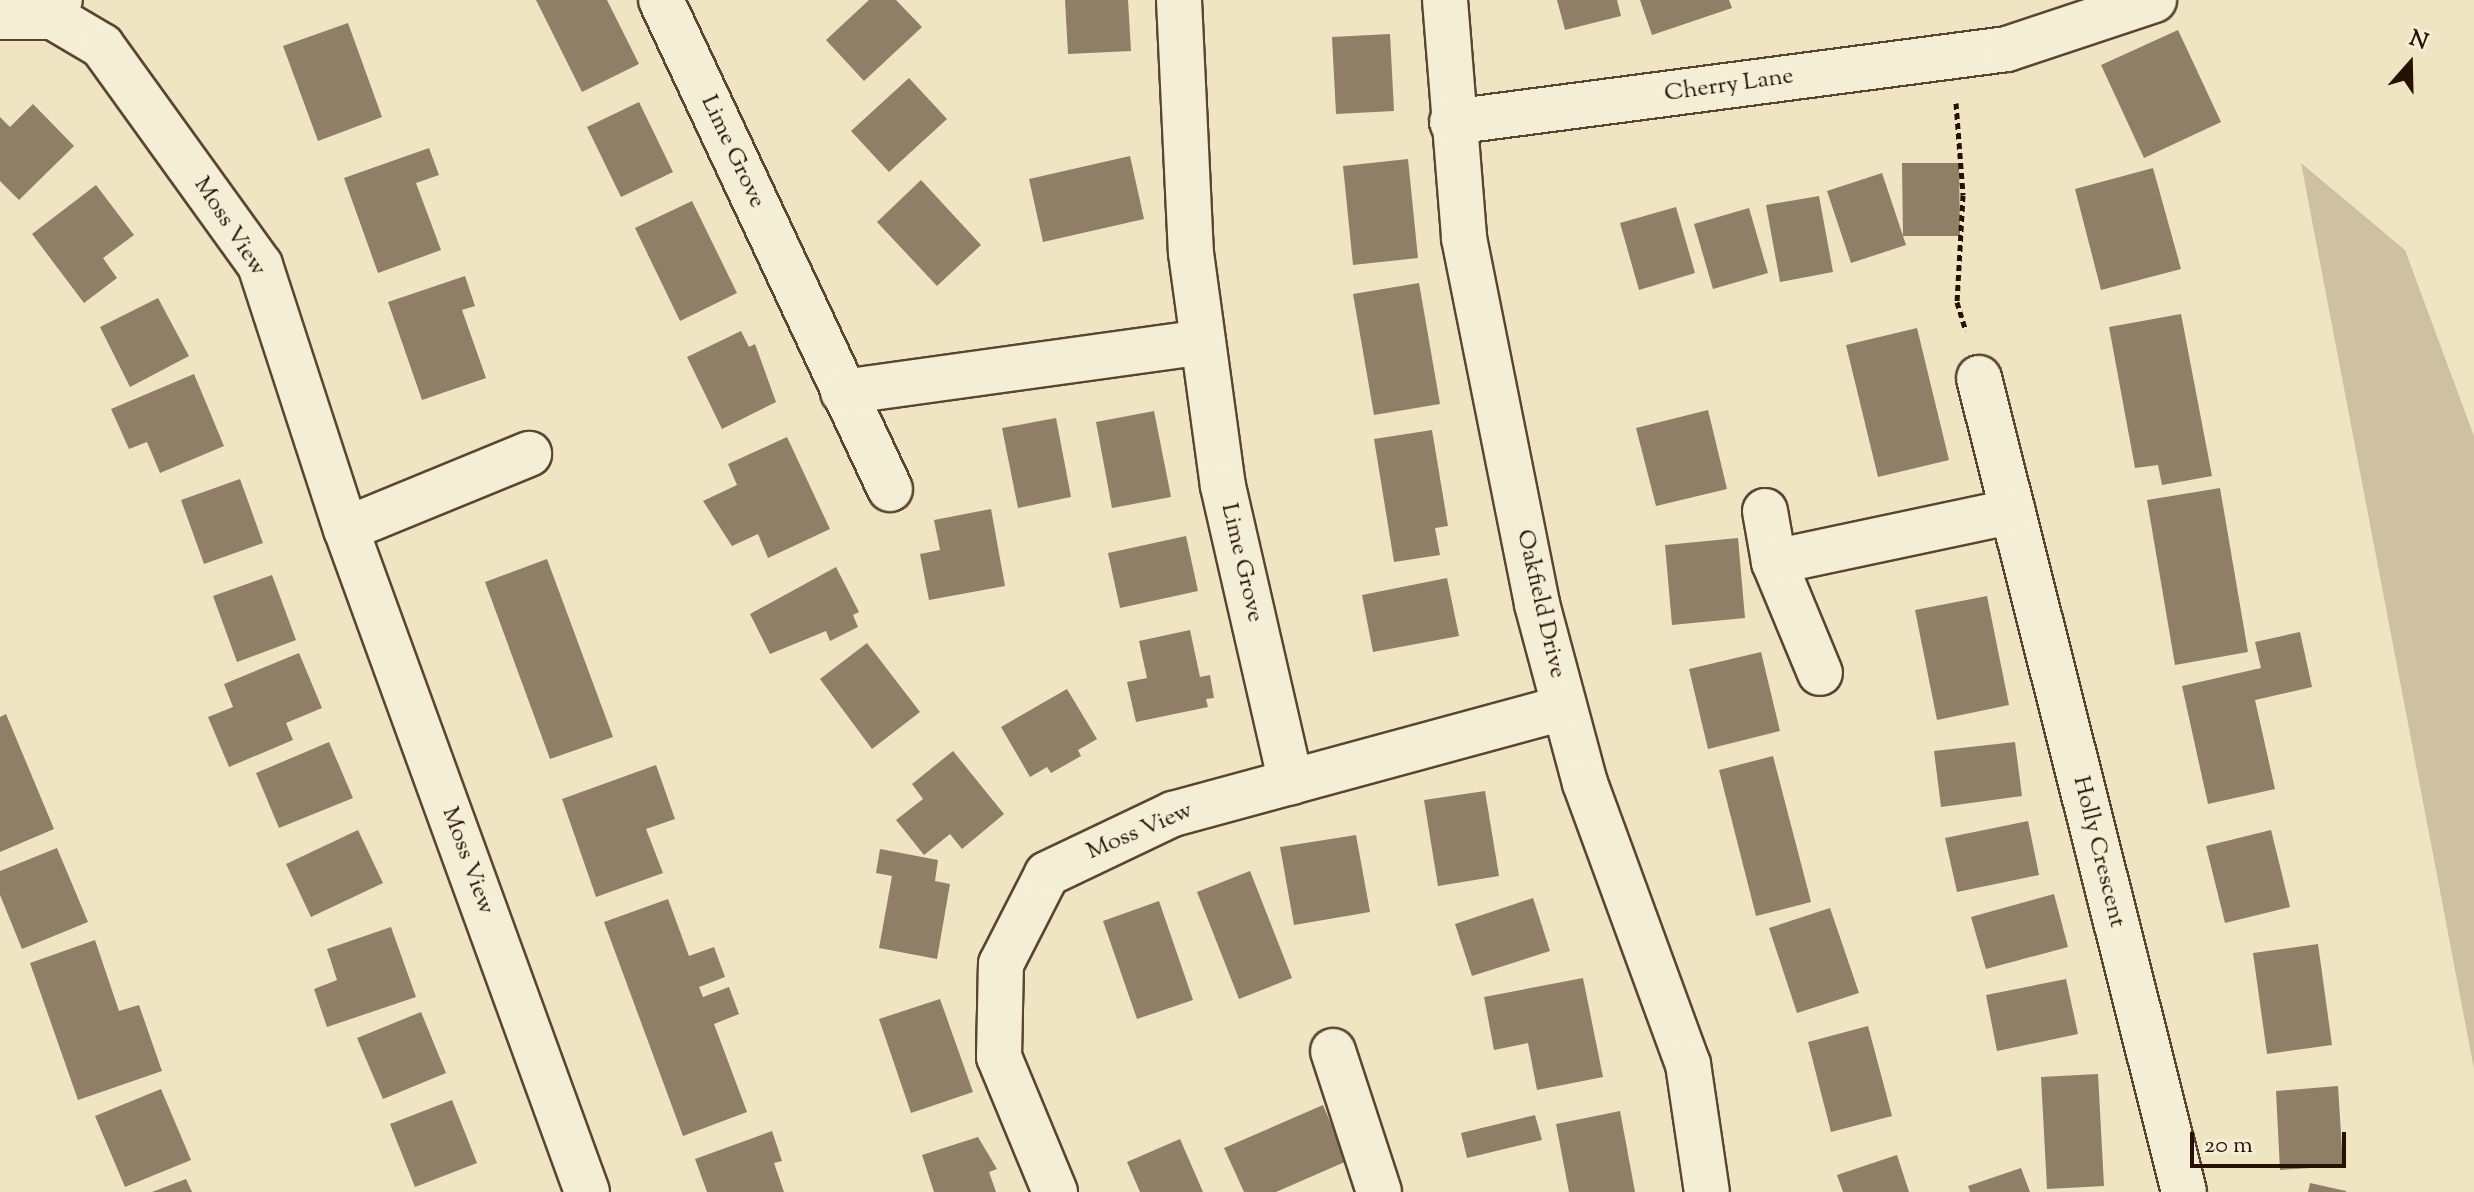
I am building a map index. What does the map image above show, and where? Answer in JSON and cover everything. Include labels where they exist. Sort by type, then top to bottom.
[{"type":"street","name":"Lime Grove","points":[[661,0],[890,489]]},
{"type":"street","name":"Lime Grove","points":[[1179,0],[1191,253],[1223,486],[1291,782]]},
{"type":"street","name":"Oakfield Drive","points":[[1445,0],[1452,122],[1464,238],[1537,604],[1585,783],[1688,1064],[1707,1192]]},
{"type":"street","name":"Cherry Lane","points":[[1452,122],[2007,49],[2154,0]]},
{"type":"street","points":[[0,17],[57,8]]},
{"type":"street","name":"Moss View","points":[[57,8],[102,46],[260,265],[346,529],[587,1192]]},
{"type":"street","points":[[843,392],[1203,342]]},
{"type":"street","name":"Holly Crescent","points":[[1979,378],[2184,1192]]},
{"type":"street","points":[[346,529],[529,454]]},
{"type":"street","points":[[1765,511],[1774,562],[1820,673]]},
{"type":"street","points":[[1774,562],[2013,511]]},
{"type":"street","name":"Moss View","points":[[1055,1192],[999,1057],[1001,964],[1047,874],[1173,814],[1564,708]]},
{"type":"street","points":[[1333,1051],[1379,1192]]},
{"type":"path","points":[[1952,56],[1963,195],[1957,302],[1979,378]]},
{"type":"shaded area","points":[[2301,163],[2405,250],[2474,436],[2474,1069]]},
{"type":"building","points":[[536,0],[607,0],[639,64],[582,92]]},
{"type":"building","points":[[869,0],[896,0],[922,27],[864,81],[826,40]]},
{"type":"building","points":[[1065,0],[1128,0],[1131,51],[1068,54]]},
{"type":"building","points":[[1557,0],[1617,0],[1621,16],[1565,30]]},
{"type":"building","points":[[1640,0],[1729,0],[1732,8],[1652,35]]},
{"type":"building","points":[[348,23],[382,117],[318,141],[283,46]]},
{"type":"building","points":[[2178,30],[2221,122],[2144,158],[2101,65]]},
{"type":"building","points":[[1390,34],[1394,111],[1336,114],[1332,37]]},
{"type":"building","points":[[909,78],[947,119],[889,172],[851,131]]},
{"type":"building","points":[[639,102],[673,172],[621,197],[587,127]]},
{"type":"building","points":[[33,104],[74,146],[19,200],[0,181],[0,117],[10,127]]},
{"type":"building","points":[[429,148],[439,175],[416,183],[441,250],[378,273],[344,178]]},
{"type":"building","points":[[1130,156],[1144,219],[1043,242],[1029,179]]},
{"type":"building","points":[[1408,159],[1418,258],[1353,265],[1343,166]]},
{"type":"building","points":[[1902,163],[1959,163],[1960,236],[1903,236]]},
{"type":"building","points":[[2153,168],[2181,269],[2101,290],[2075,189]]},
{"type":"building","points":[[1882,173],[1906,245],[1851,263],[1827,191]]},
{"type":"building","points":[[921,180],[981,245],[937,286],[877,222]]},
{"type":"building","points":[[96,185],[134,235],[103,258],[117,278],[84,303],[32,234]]},
{"type":"building","points":[[1819,196],[1833,272],[1780,282],[1766,205]]},
{"type":"building","points":[[692,201],[737,293],[680,321],[635,228]]},
{"type":"building","points":[[1676,207],[1695,273],[1639,290],[1620,223]]},
{"type":"building","points":[[1749,208],[1768,273],[1713,289],[1694,224]]},
{"type":"building","points":[[465,276],[475,306],[462,310],[486,378],[422,400],[388,302]]},
{"type":"building","points":[[1419,283],[1440,404],[1374,415],[1353,294]]},
{"type":"building","points":[[158,298],[189,356],[130,387],[100,327]]},
{"type":"building","points":[[2181,314],[2212,476],[2162,485],[2158,465],[2135,468],[2109,327]]},
{"type":"building","points":[[1917,328],[1949,460],[1878,477],[1846,345]]},
{"type":"building","points":[[741,331],[749,347],[755,344],[776,402],[722,429],[687,357]]},
{"type":"building","points":[[194,374],[224,446],[160,473],[147,442],[129,449],[111,409]]},
{"type":"building","points":[[1708,410],[1727,489],[1656,506],[1636,428]]},
{"type":"building","points":[[1154,411],[1171,497],[1112,508],[1096,422]]},
{"type":"building","points":[[1056,418],[1071,497],[1018,508],[1002,428]]},
{"type":"building","points":[[1432,430],[1448,526],[1435,528],[1440,555],[1394,562],[1374,439]]},
{"type":"building","points":[[787,437],[830,529],[768,558],[758,534],[732,546],[703,501],[737,485],[728,464]]},
{"type":"building","points":[[240,479],[263,543],[204,564],[181,500]]},
{"type":"building","points":[[2220,488],[2248,652],[2175,665],[2147,500]]},
{"type":"building","points":[[991,509],[1005,586],[929,600],[920,554],[940,550],[934,520]]},
{"type":"building","points":[[1186,536],[1198,591],[1120,608],[1108,553]]},
{"type":"building","points":[[1738,538],[1745,618],[1672,625],[1665,545]]},
{"type":"building","points":[[547,559],[613,737],[550,759],[485,582]]},
{"type":"building","points":[[836,567],[859,612],[853,615],[858,627],[830,641],[826,631],[770,654],[750,614]]},
{"type":"building","points":[[272,575],[296,640],[237,662],[213,596]]},
{"type":"building","points":[[1447,578],[1459,636],[1373,652],[1362,595]]},
{"type":"building","points":[[1987,596],[2009,705],[1937,720],[1915,610]]},
{"type":"building","points":[[1190,630],[1200,677],[1210,675],[1214,698],[1206,699],[1208,707],[1136,722],[1127,682],[1147,678],[1139,641]]},
{"type":"building","points":[[2300,632],[2312,687],[2255,700],[2275,789],[2208,804],[2182,686],[2261,668],[2255,642]]},
{"type":"building","points":[[867,643],[920,712],[872,749],[820,679]]},
{"type":"building","points":[[1761,652],[1780,731],[1708,749],[1689,669]]},
{"type":"building","points":[[299,653],[322,708],[286,723],[293,740],[229,767],[208,717],[233,707],[224,684]]},
{"type":"building","points":[[1067,689],[1097,739],[1078,750],[1081,756],[1051,773],[1047,767],[1030,777],[1001,727]]},
{"type":"building","points":[[6,714],[54,829],[0,852],[0,717]]},
{"type":"building","points":[[329,742],[353,798],[279,828],[256,773]]},
{"type":"building","points":[[2015,742],[2022,796],[1941,807],[1934,751]]},
{"type":"building","points":[[953,751],[1004,814],[962,849],[950,834],[924,855],[896,820],[923,799],[912,784]]},
{"type":"building","points":[[1773,756],[1811,902],[1756,916],[1719,770]]},
{"type":"building","points":[[656,765],[675,819],[646,829],[663,873],[596,897],[562,799]]},
{"type":"building","points":[[1485,791],[1499,876],[1438,886],[1424,800]]},
{"type":"building","points":[[2028,821],[2039,875],[1957,892],[1945,838]]},
{"type":"building","points":[[358,830],[383,883],[311,917],[286,864]]},
{"type":"building","points":[[2271,830],[2290,907],[2225,923],[2206,846]]},
{"type":"building","points":[[1356,835],[1370,912],[1294,925],[1280,847]]},
{"type":"building","points":[[57,848],[88,922],[22,949],[0,895],[0,871]]},
{"type":"building","points":[[880,849],[938,860],[935,881],[950,884],[937,959],[879,948],[892,876],[876,873]]},
{"type":"building","points":[[1250,871],[1292,978],[1239,999],[1197,892]]},
{"type":"building","points":[[2054,894],[2068,947],[1986,969],[1971,917]]},
{"type":"building","points":[[1533,898],[1550,951],[1472,976],[1455,924]]},
{"type":"building","points":[[668,899],[689,956],[714,947],[725,977],[699,987],[703,997],[729,987],[739,1014],[714,1024],[747,1112],[683,1136],[604,922]]},
{"type":"building","points":[[1159,901],[1193,1000],[1137,1019],[1103,921]]},
{"type":"building","points":[[1830,908],[1859,993],[1797,1013],[1769,928]]},
{"type":"building","points":[[391,927],[416,997],[327,1027],[314,989],[337,980],[327,949]]},
{"type":"building","points":[[95,940],[119,1011],[139,1005],[162,1071],[78,1100],[30,963]]},
{"type":"building","points":[[2318,944],[2332,1045],[2267,1054],[2253,953]]},
{"type":"building","points":[[1583,978],[1603,1077],[1537,1090],[1528,1043],[1494,1050],[1484,997]]},
{"type":"building","points":[[2066,979],[2078,1034],[1997,1051],[1986,995]]},
{"type":"building","points":[[940,999],[973,1092],[911,1113],[879,1019]]},
{"type":"building","points":[[421,1012],[446,1073],[383,1099],[357,1038]]},
{"type":"building","points":[[1868,1026],[1892,1116],[1831,1132],[1808,1042]]},
{"type":"building","points":[[2098,1074],[2104,1186],[2047,1189],[2041,1077]]},
{"type":"building","points":[[2338,1086],[2343,1166],[2280,1170],[2276,1091]]},
{"type":"building","points":[[161,1089],[191,1160],[125,1187],[95,1116]]},
{"type":"building","points":[[452,1100],[477,1163],[415,1187],[390,1124]]},
{"type":"building","points":[[1323,1105],[1347,1161],[1276,1192],[1244,1192],[1224,1148]]},
{"type":"building","points":[[1620,1111],[1635,1192],[1569,1192],[1556,1124]]},
{"type":"building","points":[[1535,1115],[1542,1140],[1467,1158],[1461,1133]]},
{"type":"building","points":[[772,1131],[782,1161],[774,1163],[784,1192],[707,1192],[695,1159]]},
{"type":"building","points":[[978,1137],[997,1169],[989,1172],[996,1192],[934,1192],[922,1155]]},
{"type":"building","points":[[1180,1139],[1203,1192],[1140,1192],[1127,1162]]},
{"type":"building","points":[[1897,1155],[1909,1192],[1843,1192],[1837,1175]]},
{"type":"building","points":[[2021,1168],[2030,1192],[1970,1192],[1968,1186]]},
{"type":"building","points":[[186,1179],[192,1192],[152,1192]]},
{"type":"building","points":[[2310,1183],[2346,1191],[2346,1192],[2308,1192]]}]
